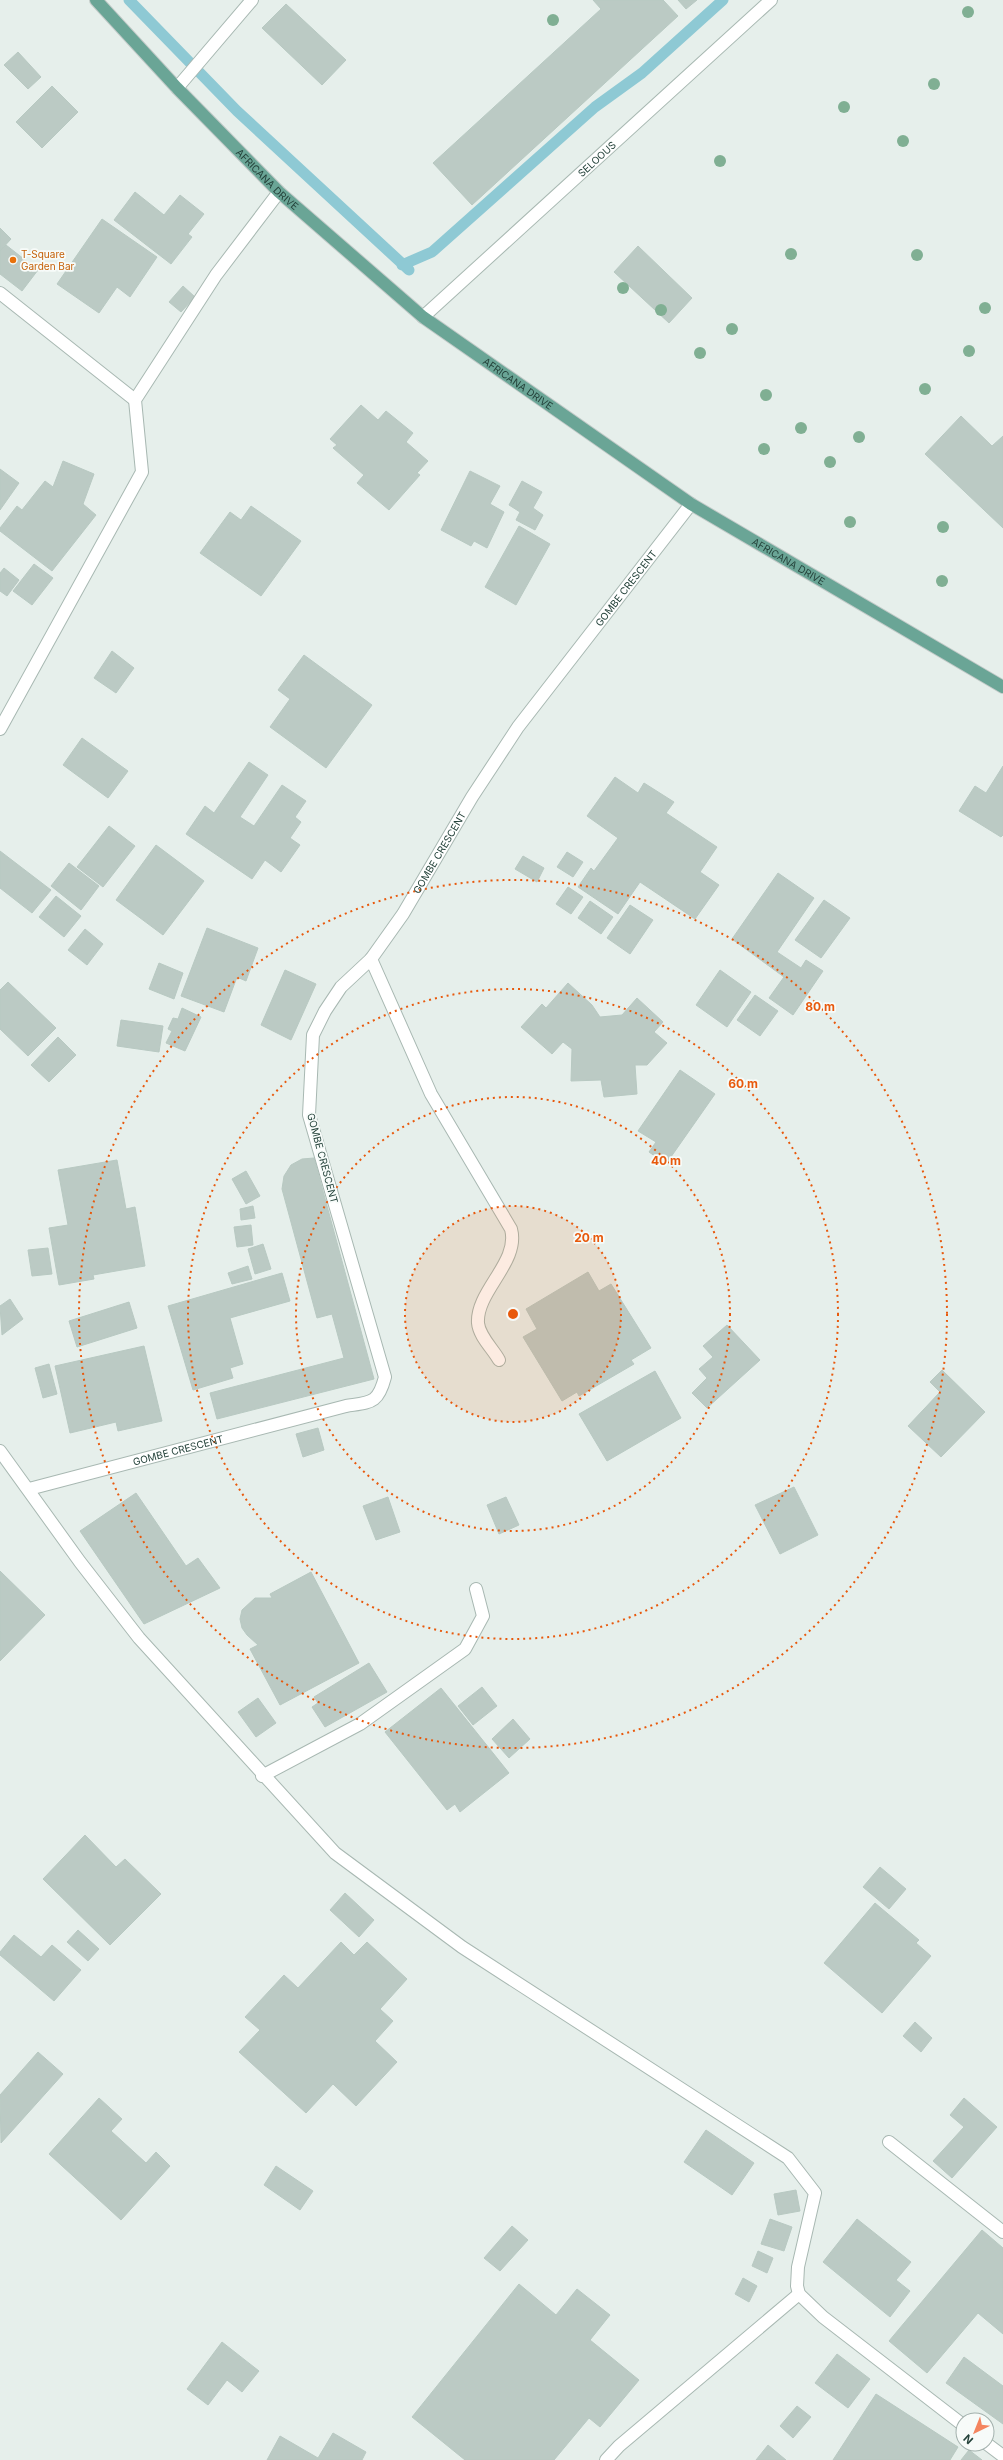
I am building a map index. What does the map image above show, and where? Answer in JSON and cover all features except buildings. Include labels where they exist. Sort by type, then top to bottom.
[{"type":"main road","name":"AFRICANA DRIVE","points":[[96,0],[177,88],[280,192],[423,317],[691,504],[1003,687]]},
{"type":"street","points":[[177,88],[203,60],[252,0]]},
{"type":"street","name":"SELOOUS","points":[[423,317],[771,0]]},
{"type":"street","points":[[0,729],[142,472],[135,400],[216,275],[280,192]]},
{"type":"street","points":[[0,293],[135,400]]},
{"type":"street","name":"GOMBE CRESCENT","points":[[29,1489],[346,1406],[370,1402],[381,1393],[385,1377],[309,1115],[313,1035],[324,1011],[341,987],[372,959],[403,914],[472,798],[518,727],[691,504]]},
{"type":"street","points":[[372,959],[431,1094],[511,1229],[513,1236],[509,1253],[484,1301],[478,1322],[482,1335],[499,1360]]},
{"type":"street","points":[[0,1450],[80,1562],[139,1638],[262,1776],[335,1853],[462,1947],[788,2158],[815,2193],[798,2267],[797,2286],[799,2294],[829,2322],[955,2419]]},
{"type":"street","points":[[262,1776],[360,1724],[466,1649],[483,1616],[476,1589]]},
{"type":"street","points":[[889,2142],[1003,2232]]},
{"type":"street","points":[[606,2460],[619,2446],[799,2294]]},
{"type":"waterway","points":[[129,0],[237,111],[409,270]]},
{"type":"waterway","points":[[402,265],[432,252],[595,107],[642,73],[723,0]]},
{"type":"place","name":"T-Square Garden Bar","points":[[13,260]]}]
